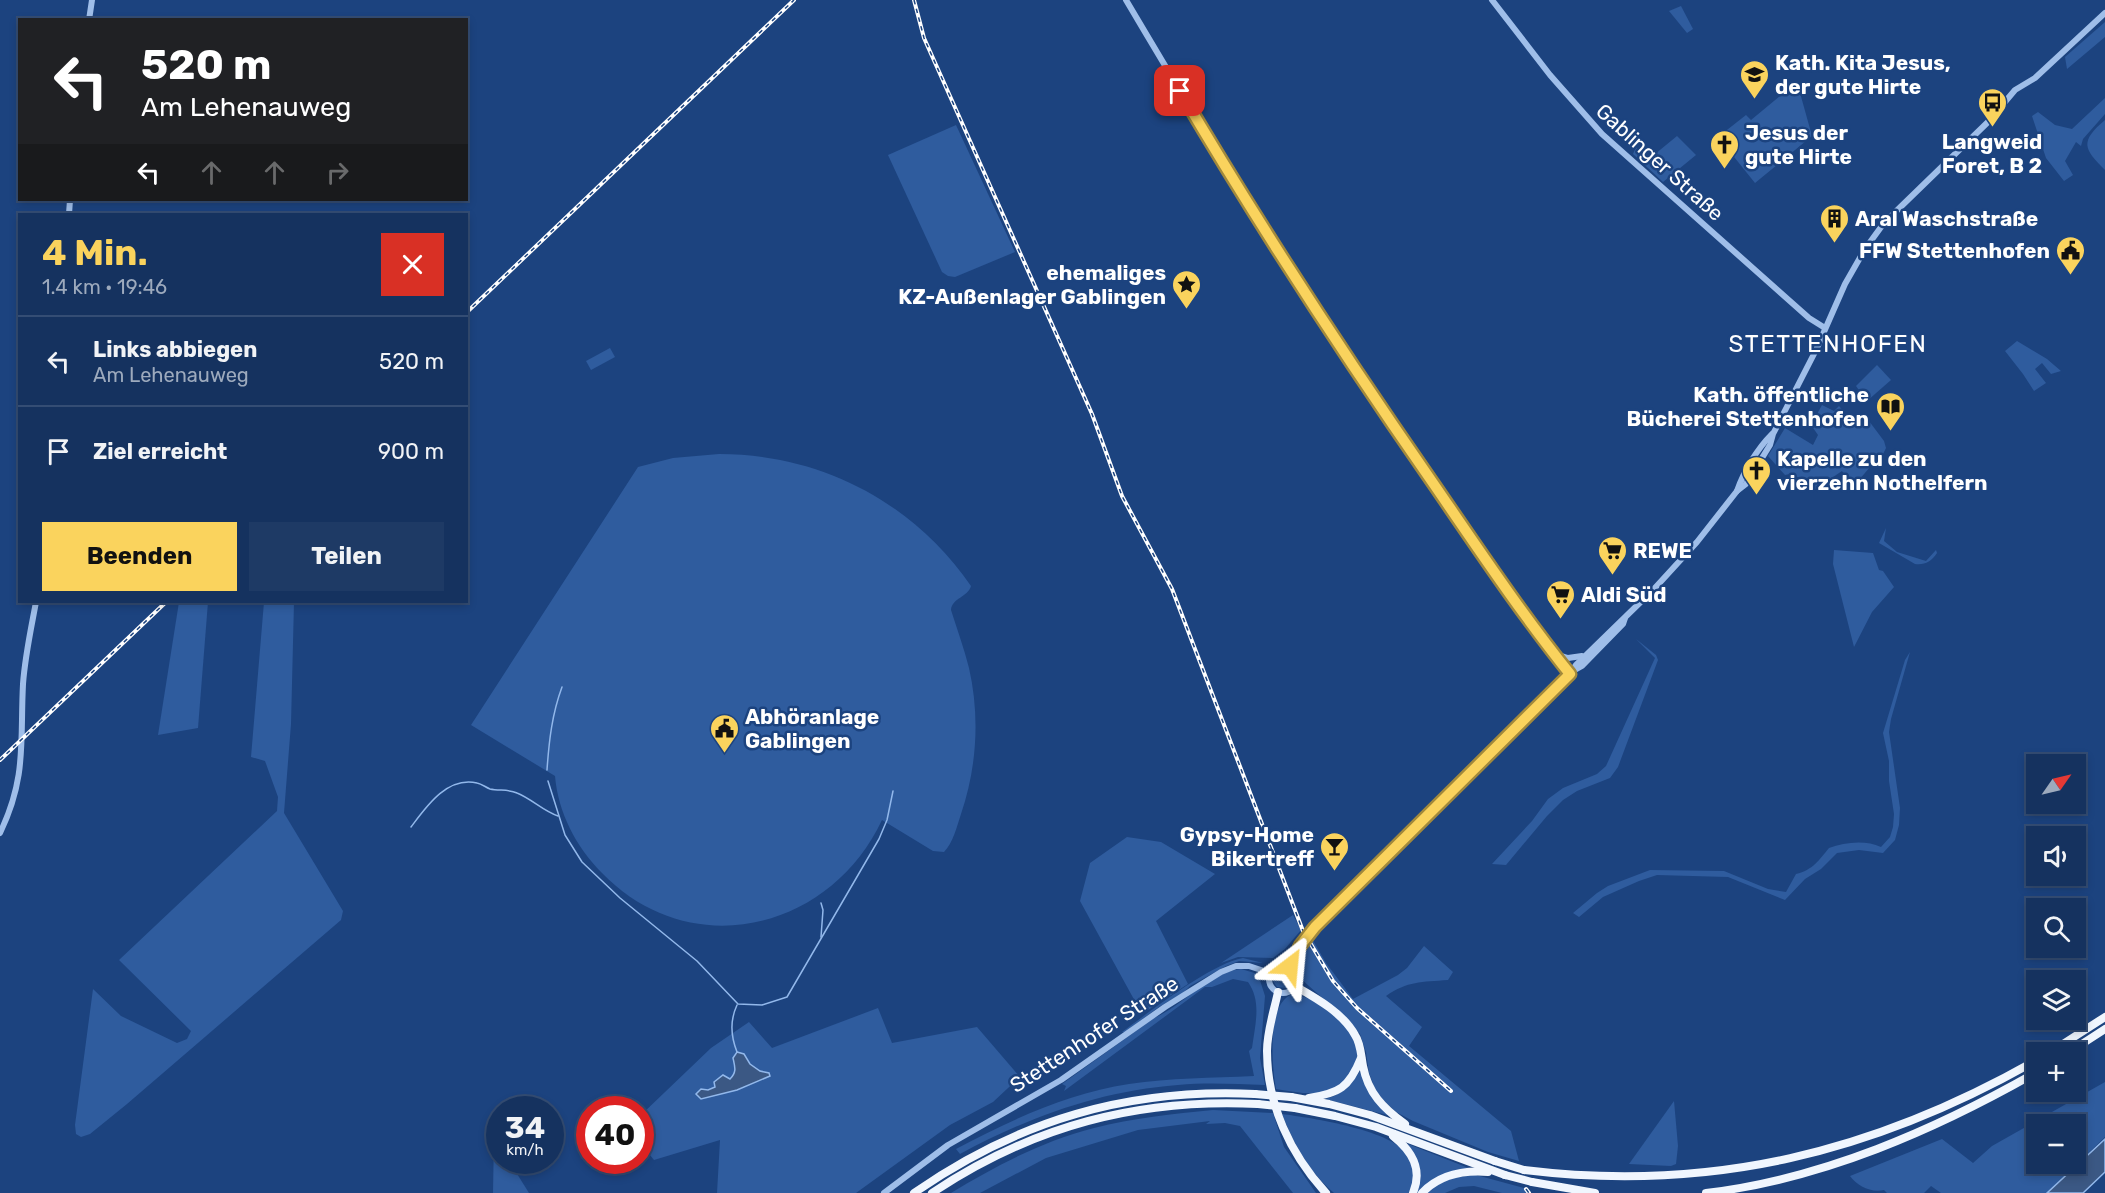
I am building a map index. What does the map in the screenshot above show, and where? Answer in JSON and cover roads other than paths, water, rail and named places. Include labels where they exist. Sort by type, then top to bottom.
[{"type":"highway","points":[[1295,986],[1313,996],[1348,1025],[1357,1037],[1365,1076],[1372,1093],[1383,1107],[1412,1130]]},
{"type":"highway","points":[[1278,992],[1267,1049],[1269,1079],[1274,1100],[1283,1129],[1326,1193]]},
{"type":"highway","points":[[2066,1042],[2105,1017]]},
{"type":"highway","points":[[2085,1042],[2105,1029]]},
{"type":"highway","points":[[1301,1099],[1338,1091],[1350,1080],[1361,1058]]},
{"type":"highway","points":[[1717,1182],[1816,1159],[1894,1131],[1987,1088],[2026,1066]]},
{"type":"highway","points":[[1706,1193],[1766,1183],[1851,1158],[1937,1123],[2026,1078]]},
{"type":"highway","points":[[914,1193],[987,1148],[1069,1115],[1107,1105],[1158,1096],[1194,1093],[1291,1097],[1358,1111],[1524,1170],[1559,1178],[1617,1185]]},
{"type":"highway","points":[[932,1193],[1005,1151],[1045,1134],[1131,1110],[1212,1103],[1295,1108],[1348,1119],[1502,1174],[1532,1182],[1595,1193]]},
{"type":"highway","points":[[1385,1131],[1404,1145],[1413,1157],[1417,1171],[1413,1193]]},
{"type":"highway","points":[[1422,1193],[1434,1183],[1452,1174],[1480,1172],[1502,1174]]},
{"type":"street","points":[[89,18],[92,0]]},
{"type":"street","points":[[1126,0],[1250,207],[1325,324],[1454,514],[1554,654],[1572,672]]},
{"type":"street","name":"Gablinger Straße","points":[[1492,0],[1545,69],[1602,134],[1809,318],[1825,328]]},
{"type":"street","points":[[1572,672],[1588,652],[1676,566],[1737,491],[1746,484],[1770,445],[1773,434],[1849,278],[1865,249],[1884,223],[1988,122],[2015,90],[2035,78],[2104,13]]},
{"type":"street","points":[[0,833],[16,792],[21,769],[24,677],[36,603]]},
{"type":"street","points":[[1290,966],[1300,946],[1315,927],[1572,672],[1589,659],[1623,624],[1625,617]]},
{"type":"street","points":[[1554,654],[1574,658],[1588,652]]},
{"type":"street","points":[[1279,965],[1290,966],[1297,975],[1295,986],[1289,991],[1278,992],[1270,984],[1270,973],[1279,965]]},
{"type":"street","name":"Stettenhofer Straße","points":[[884,1193],[948,1145],[1061,1080],[1165,1007],[1221,972],[1236,966],[1249,966],[1270,973]]},
{"type":"waterway","points":[[547,770],[552,728],[562,687]]},
{"type":"waterway","points":[[548,781],[565,835],[582,862],[620,898],[697,961],[738,1004],[762,1005],[787,997],[879,839],[887,820],[893,791]]},
{"type":"waterway","points":[[411,827],[438,795],[456,784],[466,782],[479,783],[490,789],[514,792],[558,816]]},
{"type":"waterway","points":[[821,903],[823,910],[821,937]]},
{"type":"waterway","points":[[737,1005],[732,1028],[737,1052]]},
{"type":"railway","points":[[468,311],[794,0]]},
{"type":"railway","points":[[914,0],[924,38],[1092,414],[1122,496],[1172,589],[1303,931],[1333,981],[1357,1008],[1451,1091]]},
{"type":"railway","points":[[0,760],[165,603]]},
{"type":"railway","points":[[1526,1189],[1529,1193]]},
{"type":"place","name":"Kath. Kita Jesus, der gute Hirte","points":[[1754,100]]},
{"type":"place","name":"Langweid Foret, B 2","points":[[1992,128]]},
{"type":"place","name":"Jesus der gute Hirte","points":[[1724,170]]},
{"type":"place","name":"Aral Waschstraße","points":[[1834,244]]},
{"type":"place","name":"FFW Stettenhofen","points":[[2071,276]]},
{"type":"place","name":"ehemaliges KZ-Außenlager Gablingen","points":[[1187,310]]},
{"type":"place","name":"Kath. öffentliche Bücherei Stettenhofen","points":[[1890,432]]},
{"type":"place","name":"Kapelle zu den vierzehn Nothelfern","points":[[1756,496]]},
{"type":"place","name":"REWE","points":[[1612,576]]},
{"type":"place","name":"Aldi Süd","points":[[1560,620]]},
{"type":"place","name":"Abhöranlage Gablingen","points":[[724,754]]},
{"type":"place","name":"Gypsy-Home Bikertreff","points":[[1335,872]]},
{"type":"district","name":"STETTENHOFEN","points":[[1828,344]]}]
